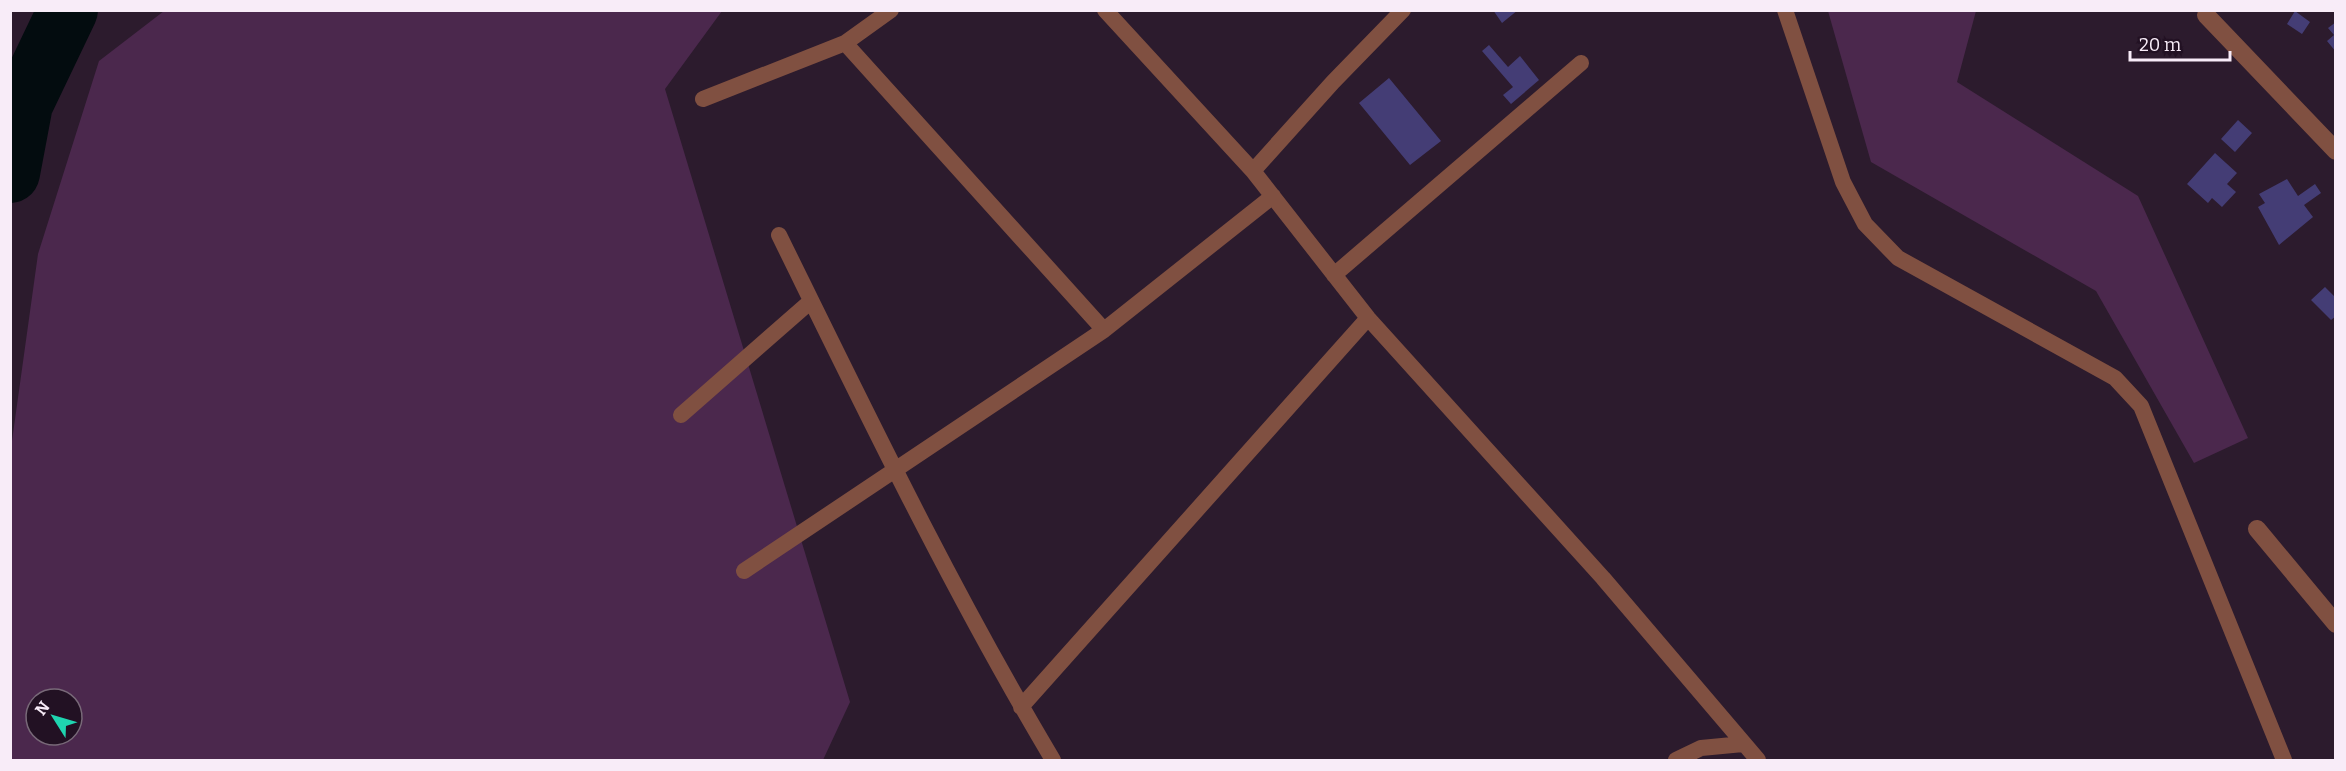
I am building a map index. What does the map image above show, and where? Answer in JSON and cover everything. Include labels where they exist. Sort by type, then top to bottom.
[{"type":"street","points":[[2206,15],[2336,151]]},
{"type":"street","points":[[2257,530],[2336,624]]},
{"type":"lane","points":[[703,99],[845,43],[891,10]]},
{"type":"lane","points":[[1105,10],[1253,171],[1368,318],[1603,578],[1758,760]]},
{"type":"lane","points":[[1253,171],[1333,82],[1404,10]]},
{"type":"lane","points":[[1785,10],[1843,182],[1865,224],[1899,258],[2115,378],[2141,406],[2284,760]]},
{"type":"lane","points":[[845,43],[1104,330]]},
{"type":"lane","points":[[1334,275],[1581,63]]},
{"type":"lane","points":[[744,571],[1104,330],[1273,196]]},
{"type":"lane","points":[[779,235],[894,469],[1021,707],[1053,760]]},
{"type":"lane","points":[[681,415],[812,301]]},
{"type":"lane","points":[[1021,707],[1368,318]]},
{"type":"lane","points":[[1676,760],[1701,748],[1743,744]]},
{"type":"shaded area","points":[[164,11],[722,11],[665,89],[850,702],[823,760],[11,760],[11,448],[38,254],[99,61]]},
{"type":"shaded area","points":[[1828,11],[1976,11],[1957,82],[2138,196],[2248,438],[2194,463],[2096,291],[1871,162]]},
{"type":"building","points":[[1493,10],[1518,10],[1502,23]]},
{"type":"building","points":[[2295,11],[2310,22],[2302,34],[2287,24]]},
{"type":"building","points":[[2336,22],[2336,52],[2327,41],[2334,35],[2328,28]]},
{"type":"building","points":[[1489,45],[1508,67],[1520,56],[1539,80],[1511,104],[1503,95],[1513,87],[1482,51]]},
{"type":"building","points":[[1389,78],[1441,141],[1410,165],[1359,103]]},
{"type":"building","points":[[2238,120],[2252,133],[2235,152],[2221,139]]},
{"type":"building","points":[[2215,153],[2237,173],[2227,184],[2236,192],[2222,207],[2212,198],[2208,203],[2187,184]]},
{"type":"building","points":[[2287,179],[2298,196],[2315,184],[2321,193],[2304,205],[2313,217],[2279,245],[2258,207],[2265,203],[2259,194]]},
{"type":"building","points":[[2325,287],[2336,298],[2336,316],[2331,320],[2311,300]]},
{"type":"waterway","points":[[10,173],[23,104],[68,10]]}]
